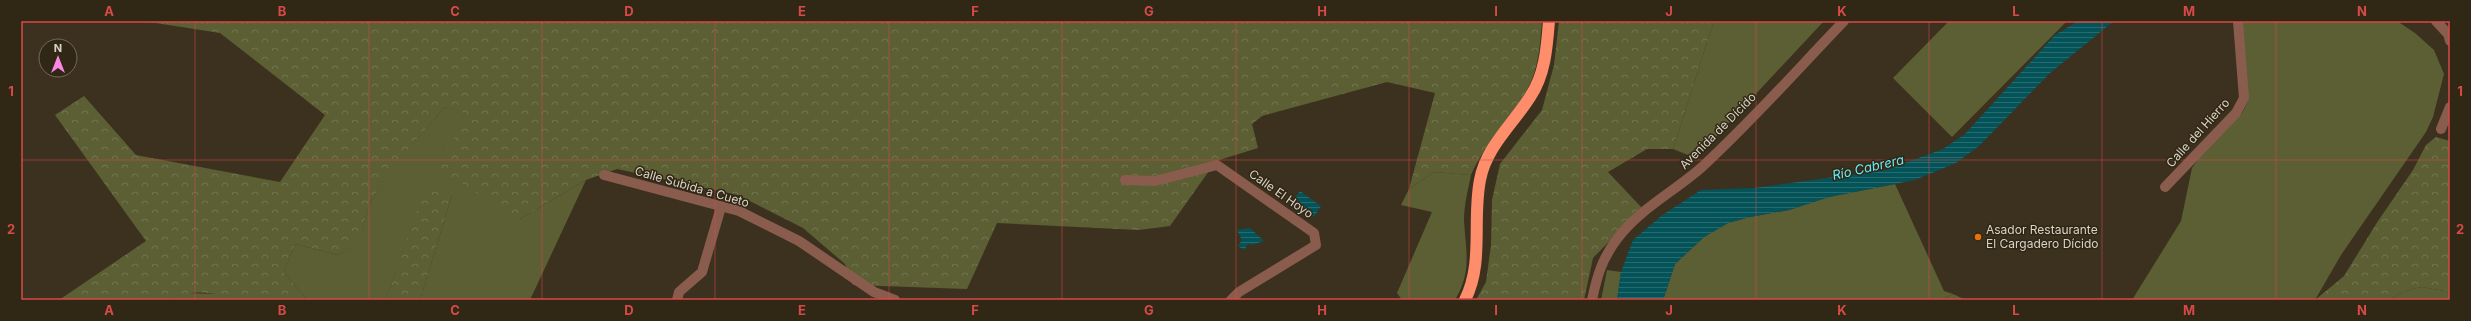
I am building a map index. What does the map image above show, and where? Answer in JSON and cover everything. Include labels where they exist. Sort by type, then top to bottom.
[{"type":"highway","points":[[1465,300],[1472,287],[1476,258],[1476,220],[1480,179],[1490,153],[1531,96],[1542,72],[1549,21]]},
{"type":"street","name":"Avenida de Dícido","points":[[1592,300],[1599,268],[1617,238],[1637,218],[1692,177],[1716,155],[1844,21]]},
{"type":"street","name":"Calle del Hierro","points":[[2165,187],[2236,113],[2244,98],[2238,21]]},
{"type":"street","points":[[2436,21],[2448,34],[2450,41]]},
{"type":"street","points":[[2441,129],[2450,107]]},
{"type":"street","name":"Calle El Hoyo","points":[[1125,180],[1155,181],[1217,165],[1314,233],[1316,245],[1246,287],[1231,300]]},
{"type":"street","name":"Calle Subida a Cueto","points":[[604,175],[739,211],[799,241],[874,292],[894,300]]},
{"type":"street","points":[[677,300],[679,292],[702,272],[721,207]]},
{"type":"green space","points":[[143,21],[1542,21],[1538,56],[1531,82],[1520,101],[1483,152],[1471,175],[1434,172],[1409,189],[1435,93],[1387,82],[1262,116],[1252,124],[1258,148],[1216,161],[1170,226],[1139,230],[997,223],[967,289],[853,285],[845,264],[803,228],[738,195],[617,169],[586,180],[520,219],[435,168],[470,115],[445,107],[406,152],[380,187],[368,210],[361,242],[338,255],[295,244],[284,272],[307,300],[258,301],[210,293],[190,293],[169,300],[59,300],[146,241],[55,115],[84,96],[136,155],[280,182],[325,115],[220,33]]},
{"type":"green space","points":[[1559,21],[1714,21],[1673,149],[1647,149],[1608,172],[1642,208],[1593,258],[1584,300],[1476,300],[1486,282],[1491,245],[1492,200],[1500,164],[1542,110],[1554,65]]},
{"type":"green space","points":[[1714,21],[1824,21],[1711,142],[1688,155],[1673,149]]},
{"type":"green space","points":[[1949,21],[2067,21],[1952,137],[1893,78]]},
{"type":"green space","points":[[2241,21],[2397,21],[2415,33],[2434,50],[2444,74],[2433,117],[2426,132],[2341,255],[2315,300],[2132,300],[2181,221],[2192,168],[2204,151],[2242,113],[2248,101]]},
{"type":"green space","points":[[445,107],[470,114],[520,219],[586,180],[530,300],[420,300],[453,192],[427,185],[386,300],[307,300],[284,272],[295,244],[338,255],[360,242],[364,221],[379,187],[387,175]]},
{"type":"green space","points":[[2436,137],[2450,141],[2450,292],[2422,287],[2404,291],[2389,300],[2315,300],[2344,276],[2378,221],[2413,170],[2426,145]]},
{"type":"green space","points":[[1434,172],[1471,175],[1464,215],[1467,261],[1464,280],[1455,300],[1402,300],[1397,293],[1432,212],[1401,205],[1409,189]]},
{"type":"green space","points":[[1895,184],[1944,291],[1953,294],[1941,300],[1663,300],[1675,264],[1704,237],[1728,223],[1750,217],[1789,210],[1829,197]]},
{"type":"green space","points":[[426,185],[440,186],[453,192],[420,300],[386,300]]},
{"type":"green space","points":[[1607,270],[1621,272],[1617,300],[1601,300]]},
{"type":"green space","points":[[2422,287],[2450,292],[2450,300],[2389,300],[2404,291]]},
{"type":"green space","points":[[183,293],[222,294],[251,300],[169,300]]},
{"type":"green space","points":[[1953,294],[1966,300],[1941,300]]},
{"type":"water","points":[[2078,21],[2114,21],[2050,73],[1979,146],[1956,163],[1915,180],[1829,197],[1789,210],[1750,217],[1728,223],[1704,237],[1675,264],[1663,300],[1617,300],[1621,272],[1633,240],[1661,216],[1701,190],[1754,188],[1886,170],[1943,149],[1965,134],[2055,35]]},
{"type":"water","points":[[1300,191],[1321,206],[1314,217],[1292,202]]},
{"type":"water","points":[[1250,228],[1264,241],[1252,245],[1248,244],[1244,250],[1238,246],[1242,240],[1237,230]]},
{"type":"place","name":"Asador Restaurante El Cargadero Dícido","points":[[1978,237]]},
{"type":"water label","name":"Río Cabrera","points":[[1868,167]]}]
